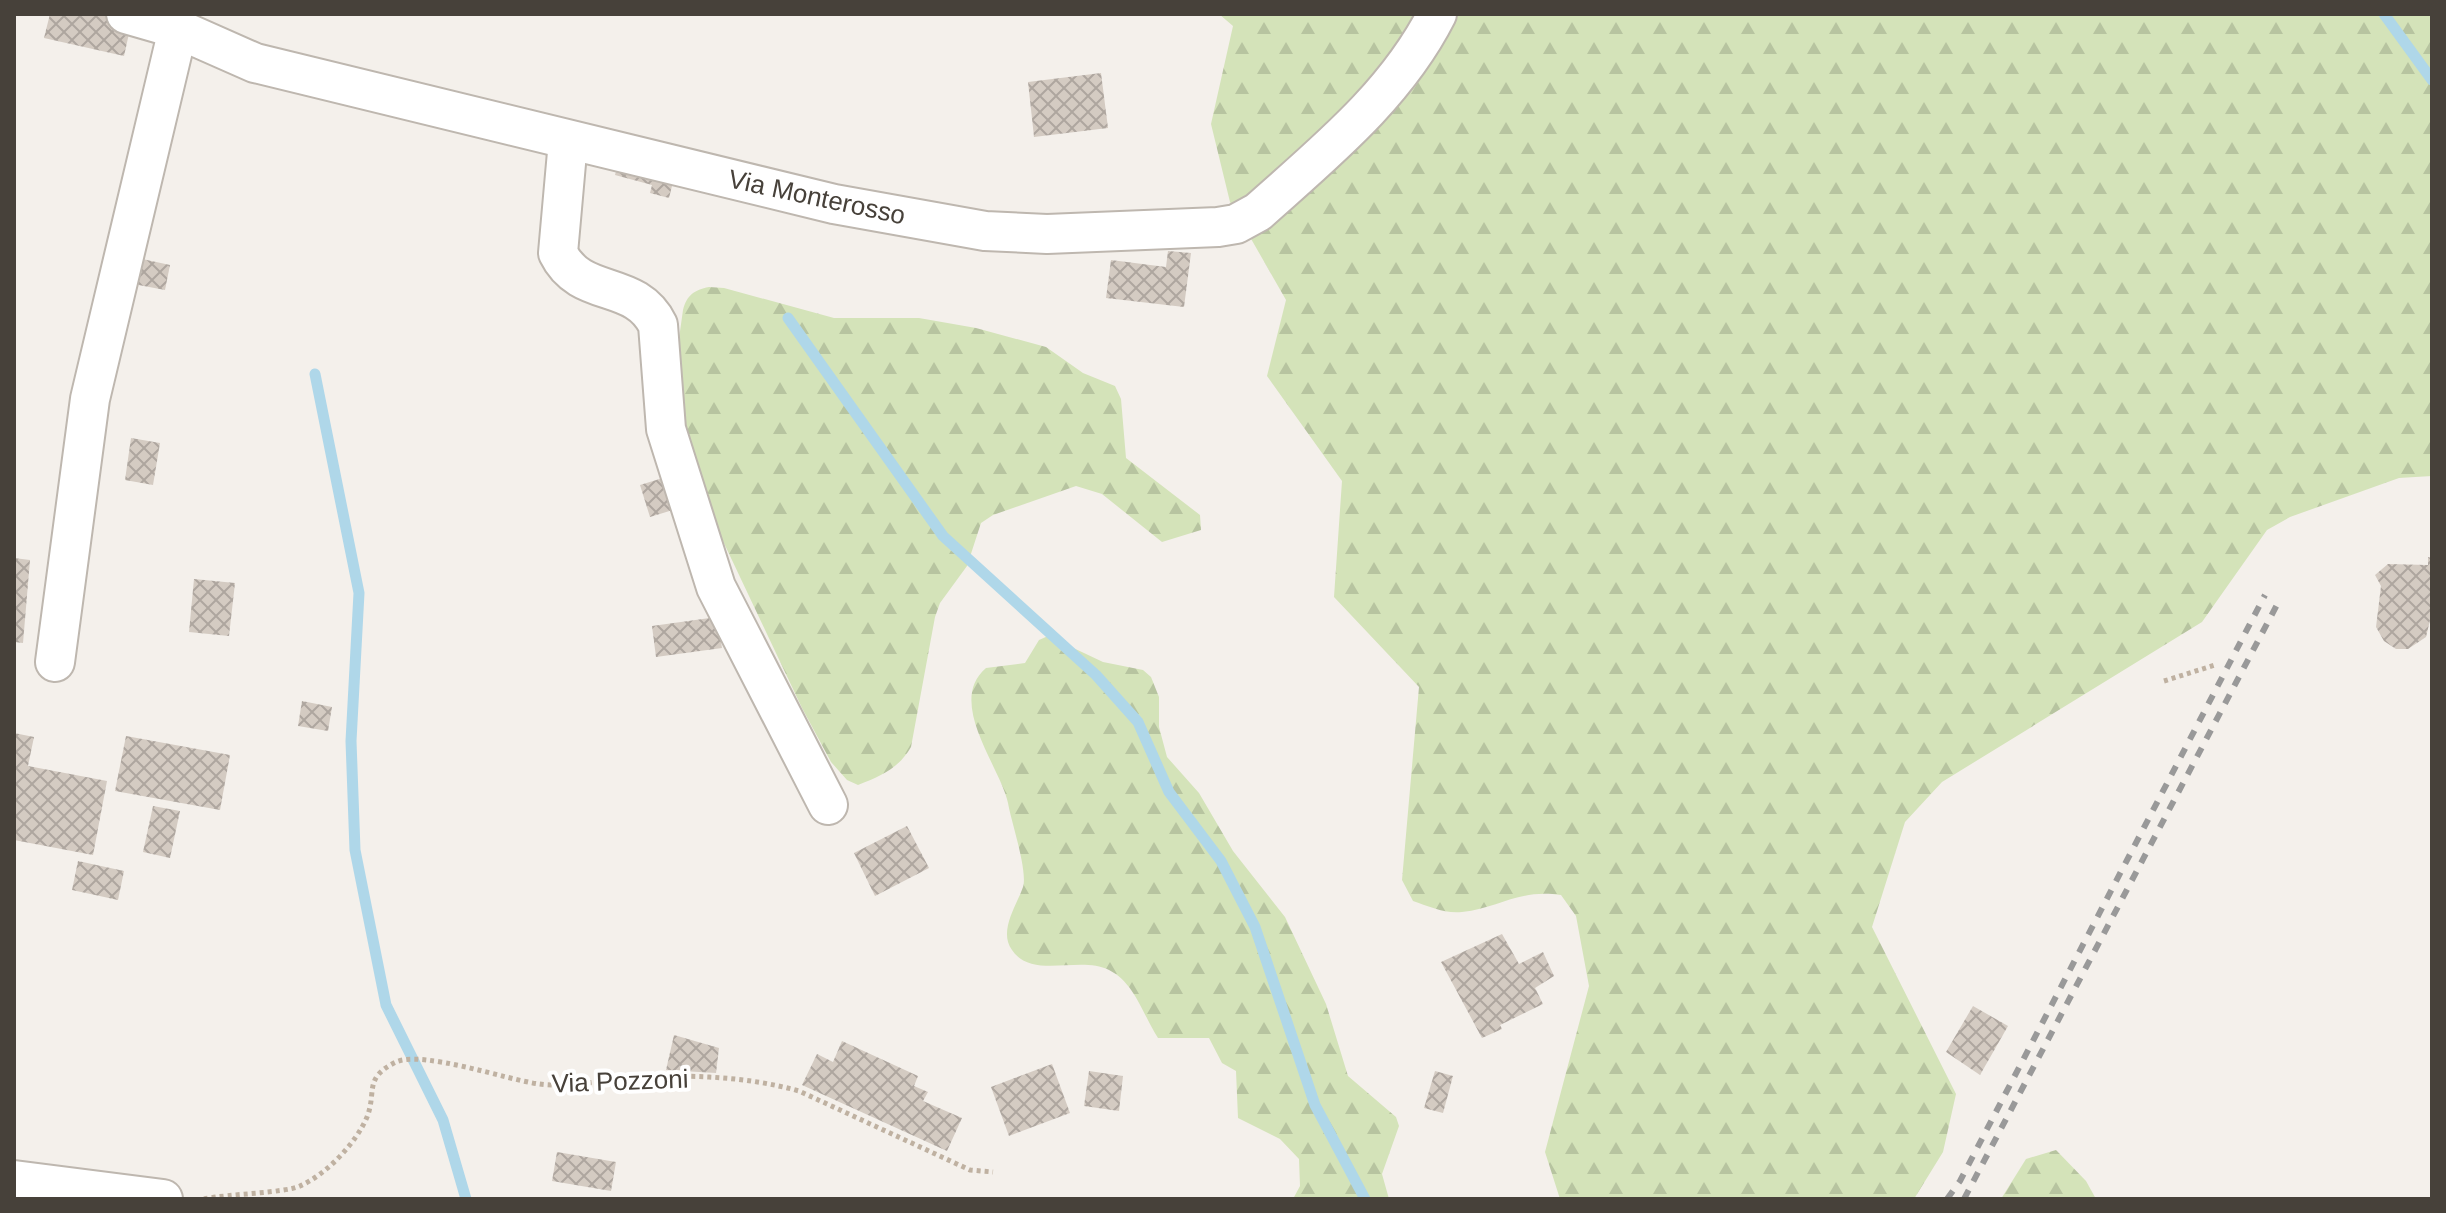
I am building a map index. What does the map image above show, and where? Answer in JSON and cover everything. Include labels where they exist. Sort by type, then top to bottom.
[{"type":"street","name":"Via Monterosso","points":[[126,14],[178,29],[255,63],[568,141],[834,204],[985,231],[1047,234],[1218,227],[1236,224],[1258,212],[1326,151],[1405,68],[1437,14]]},
{"type":"street","points":[[55,662],[90,399],[178,29]]},
{"type":"street","points":[[568,141],[558,253],[579,278],[636,297],[652,313],[658,325],[666,429],[716,587],[828,805]]},
{"type":"street","points":[[14,1180],[163,1199]]},
{"type":"path","points":[[2164,681],[2215,665]]},
{"type":"path","name":"Via Pozzoni","points":[[204,1199],[299,1187],[319,1173],[351,1144],[368,1115],[370,1086],[384,1069],[400,1060],[431,1060],[542,1085],[669,1076],[776,1085],[799,1091],[970,1170],[993,1172]]},
{"type":"green space","points":[[1219,14],[2432,14],[2432,476],[2399,478],[2290,517],[2267,530],[2202,622],[1942,782],[1905,822],[1872,927],[1956,1094],[1943,1152],[1914,1199],[1560,1199],[1545,1152],[1589,986],[1576,916],[1561,895],[1546,894],[1520,897],[1475,910],[1443,911],[1413,901],[1402,880],[1419,687],[1334,597],[1342,481],[1267,376],[1286,300],[1230,202],[1211,124],[1233,26]]},
{"type":"green space","points":[[709,287],[724,288],[834,318],[919,318],[976,328],[1046,347],[1083,373],[1115,386],[1121,399],[1126,458],[1200,515],[1201,530],[1162,542],[1102,494],[1076,486],[993,515],[981,523],[967,566],[940,603],[935,617],[911,747],[901,761],[882,775],[858,785],[847,780],[831,762],[802,708],[678,446],[672,388],[683,310],[692,294]]},
{"type":"green space","points":[[1048,636],[1103,662],[1143,670],[1151,677],[1159,697],[1159,727],[1167,757],[1199,793],[1233,851],[1285,917],[1326,1004],[1348,1076],[1396,1117],[1399,1126],[1382,1174],[1389,1199],[1293,1199],[1300,1186],[1299,1159],[1280,1139],[1238,1118],[1236,1071],[1222,1063],[1209,1038],[1158,1038],[1132,991],[1109,970],[1097,966],[1032,964],[1012,950],[1008,943],[1008,926],[1023,887],[1023,870],[1008,803],[979,734],[971,698],[975,682],[986,668],[1025,663],[1039,640]]},
{"type":"green space","points":[[2056,1150],[2086,1181],[2096,1199],[2001,1199],[2026,1159]]},
{"type":"building","points":[[50,14],[104,14],[132,20],[124,56],[44,38]]},
{"type":"building","points":[[1101,73],[1108,128],[1034,137],[1028,82]]},
{"type":"building","points":[[619,160],[675,174],[669,198],[650,193],[652,185],[615,175]]},
{"type":"building","points":[[1168,251],[1191,253],[1184,307],[1106,298],[1111,260],[1166,267]]},
{"type":"building","points":[[133,257],[170,265],[165,290],[128,283]]},
{"type":"building","points":[[131,438],[160,443],[153,485],[125,480]]},
{"type":"building","points":[[666,477],[676,509],[650,517],[640,485]]},
{"type":"building","points":[[2428,557],[2432,558],[2432,612],[2426,637],[2408,649],[2396,649],[2384,641],[2376,627],[2381,586],[2375,575],[2388,564],[2428,565]]},
{"type":"building","points":[[14,558],[30,560],[23,643],[14,642]]},
{"type":"building","points":[[194,579],[235,583],[229,636],[189,632]]},
{"type":"building","points":[[717,617],[722,648],[656,657],[652,626]]},
{"type":"building","points":[[302,701],[332,707],[328,731],[298,726]]},
{"type":"building","points":[[14,733],[34,737],[28,766],[107,781],[93,855],[14,840]]},
{"type":"building","points":[[126,736],[230,755],[220,810],[115,791]]},
{"type":"building","points":[[153,806],[180,811],[170,858],[143,852]]},
{"type":"building","points":[[907,826],[929,868],[875,896],[854,853]]},
{"type":"building","points":[[78,861],[124,871],[118,900],[72,890]]},
{"type":"building","points":[[1502,934],[1519,964],[1543,952],[1554,976],[1535,988],[1543,1004],[1500,1025],[1502,1029],[1482,1038],[1441,962]]},
{"type":"building","points":[[1973,1006],[2008,1026],[1980,1075],[1946,1052]]},
{"type":"building","points":[[674,1035],[719,1048],[716,1073],[666,1070]]},
{"type":"building","points":[[842,1041],[918,1076],[914,1086],[928,1092],[923,1101],[962,1118],[947,1151],[802,1085],[817,1054],[833,1062]]},
{"type":"building","points":[[1052,1064],[1070,1113],[1009,1136],[991,1087]]},
{"type":"building","points":[[1089,1071],[1123,1076],[1119,1111],[1084,1106]]},
{"type":"building","points":[[1435,1071],[1453,1076],[1443,1113],[1424,1108]]},
{"type":"building","points":[[557,1152],[616,1162],[611,1191],[552,1181]]},
{"type":"waterway","points":[[2384,14],[2432,80]]},
{"type":"waterway","points":[[788,318],[943,536],[1096,675],[1138,722],[1169,792],[1221,861],[1255,927],[1315,1105],[1365,1199]]},
{"type":"waterway","points":[[315,374],[359,593],[351,741],[355,850],[386,1005],[443,1120],[466,1199]]},
{"type":"railway","points":[[1947,1199],[1960,1181],[2265,595]]},
{"type":"railway","points":[[1964,1199],[2279,601]]}]
